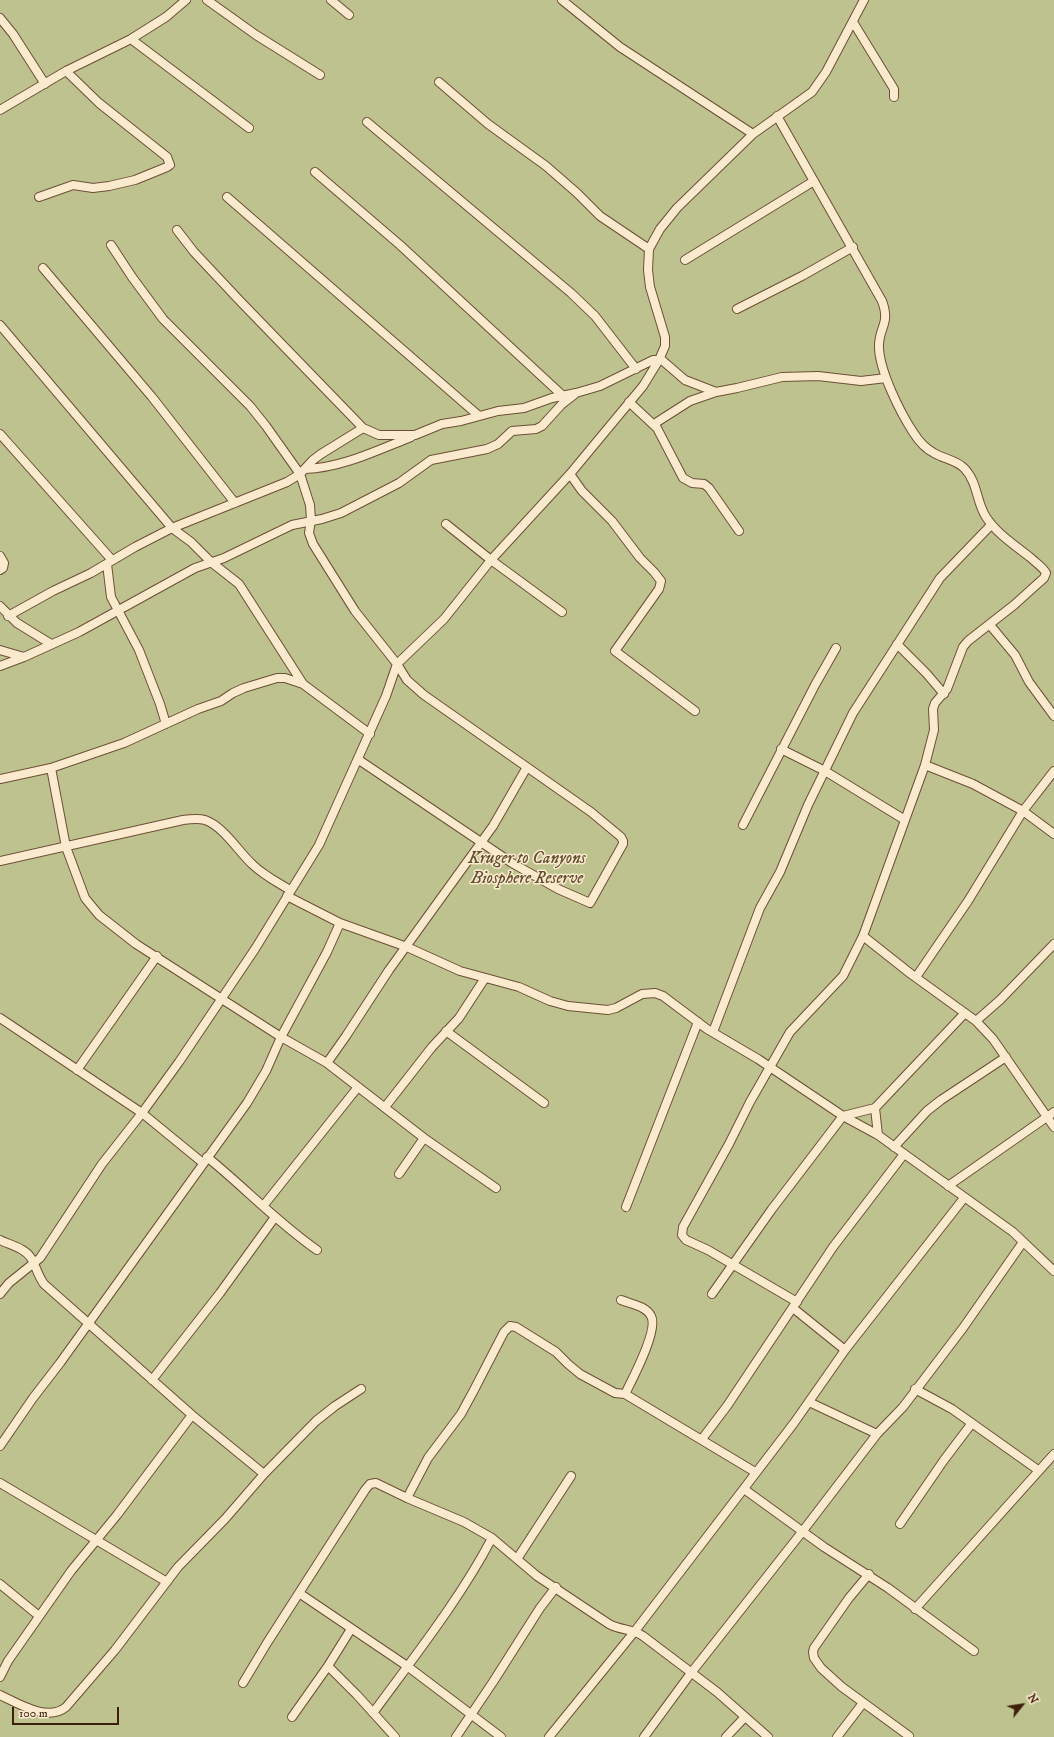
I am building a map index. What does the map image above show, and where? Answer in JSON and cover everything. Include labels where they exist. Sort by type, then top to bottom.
[{"type":"street","points":[[0,110],[66,71],[131,39],[166,17],[186,0]]},
{"type":"street","points":[[207,0],[256,34],[320,75]]},
{"type":"street","points":[[331,0],[349,15]]},
{"type":"street","points":[[562,0],[620,47],[753,134]]},
{"type":"street","points":[[0,1294],[9,1283],[34,1264],[46,1249],[102,1164],[142,1113],[255,949],[288,893],[319,845],[359,760],[386,696],[397,664],[444,619],[491,560],[570,474],[643,386],[659,360],[665,346],[665,336],[650,287],[648,270],[649,249],[660,229],[676,208],[753,134],[807,96],[818,86],[864,0]]},
{"type":"street","points":[[0,18],[13,34],[45,84]]},
{"type":"street","points":[[853,22],[894,89],[894,97]]},
{"type":"street","points":[[131,39],[249,128]]},
{"type":"street","points":[[39,197],[73,185],[93,188],[134,180],[167,167],[170,164],[167,157],[99,103],[66,71]]},
{"type":"street","points":[[439,82],[488,124],[546,166],[600,216],[649,249]]},
{"type":"street","points":[[777,116],[852,247],[886,311],[886,319],[879,348],[886,378],[913,432],[919,440],[935,454],[958,463],[967,471],[975,486],[980,506],[992,525],[1046,573],[1044,578],[963,647],[944,694],[935,703],[933,709],[934,730],[925,765],[863,936],[843,976],[790,1032],[681,1232],[686,1240],[708,1250],[795,1305],[845,1350]]},
{"type":"street","points":[[367,122],[571,293],[599,321],[636,369]]},
{"type":"street","points":[[315,172],[400,245],[562,395]]},
{"type":"street","points":[[686,260],[814,181]]},
{"type":"street","points":[[227,197],[479,416]]},
{"type":"street","points":[[177,230],[194,252],[235,296],[363,428],[379,435],[415,435]]},
{"type":"street","points":[[112,245],[132,277],[163,320],[250,406],[302,471],[310,505],[311,520],[309,533],[319,556],[355,611],[397,664],[407,680],[424,695],[591,812],[616,832],[623,841],[620,851],[590,903],[530,874],[359,760]]},
{"type":"street","points":[[737,308],[808,273],[852,247]]},
{"type":"street","points":[[43,268],[152,397],[235,503]]},
{"type":"street","points":[[0,324],[172,528],[191,542],[211,562],[235,580],[244,590],[303,684]]},
{"type":"street","points":[[302,471],[343,462],[368,454],[442,424],[524,408],[562,395],[576,393],[600,386],[649,362],[659,360],[685,380],[716,392]]},
{"type":"street","points":[[654,424],[690,401],[716,392],[782,377],[818,376],[861,381],[886,378]]},
{"type":"street","points":[[0,666],[80,632],[118,612],[183,573],[248,547],[292,525],[322,519],[341,513],[399,483],[431,460],[487,449],[498,444],[512,431],[536,429],[542,426],[562,404],[576,393]]},
{"type":"street","points":[[629,402],[654,424],[662,436],[683,478],[692,483],[704,484],[709,488],[739,531]]},
{"type":"street","points":[[8,616],[134,547],[172,528],[275,487],[302,471],[326,450],[363,428]]},
{"type":"street","points":[[0,434],[109,562],[110,597],[138,650],[160,704],[166,724]]},
{"type":"street","points":[[570,474],[582,492],[612,521],[640,558],[661,581],[659,589],[615,651],[671,695],[695,711]]},
{"type":"street","points":[[446,524],[491,560],[562,612]]},
{"type":"street","points":[[713,1032],[760,908],[780,872],[795,833],[853,713],[940,578],[992,525]]},
{"type":"street","points":[[0,556],[4,566],[0,570]]},
{"type":"street","points":[[0,606],[8,616],[17,623],[51,644]]},
{"type":"street","points":[[990,625],[1015,655],[1028,682],[1054,716]]},
{"type":"street","points":[[897,644],[926,673],[944,694]]},
{"type":"street","points":[[743,824],[781,749],[836,648]]},
{"type":"street","points":[[0,650],[24,657]]},
{"type":"street","points":[[0,779],[51,768],[124,743],[198,709],[222,701],[233,693],[244,688],[270,679],[284,678],[303,684],[370,734]]},
{"type":"street","points":[[781,749],[825,771],[905,820]]},
{"type":"street","points":[[925,765],[973,784],[1022,811],[1054,834]]},
{"type":"street","points":[[327,1063],[389,970],[500,816],[527,767]]},
{"type":"street","points":[[51,768],[66,847],[85,898],[90,906],[99,915],[136,944],[157,956],[281,1038],[327,1063],[424,1138],[496,1188]]},
{"type":"street","points":[[916,977],[968,901],[1022,811],[1054,772]]},
{"type":"street","points":[[0,861],[183,820],[205,820],[221,831],[252,865],[288,893],[340,923],[407,947],[460,971],[519,987],[544,998],[568,1006],[602,1011],[616,1008],[642,994],[655,993],[672,1002],[698,1022],[770,1067],[843,1116],[878,1134],[964,1198],[1013,1232],[1054,1271]]},
{"type":"street","points":[[0,1446],[258,1084],[316,974],[340,923]]},
{"type":"street","points":[[863,936],[976,1021],[1006,1057],[1054,1127]]},
{"type":"street","points":[[976,1021],[1000,1000],[1054,944]]},
{"type":"street","points":[[77,1070],[157,956]]},
{"type":"street","points":[[385,1107],[432,1047],[459,1018],[485,978]]},
{"type":"street","points":[[712,1294],[772,1209],[843,1116],[875,1108],[965,1013]]},
{"type":"street","points":[[0,1018],[142,1113],[264,1205],[275,1217],[317,1250]]},
{"type":"street","points":[[626,1207],[698,1022]]},
{"type":"street","points":[[446,1031],[544,1103]]},
{"type":"street","points":[[894,1147],[932,1108],[1006,1057]]},
{"type":"street","points":[[264,1205],[358,1088]]},
{"type":"street","points":[[875,1108],[878,1134]]},
{"type":"street","points":[[948,1186],[1054,1112]]},
{"type":"street","points":[[399,1174],[424,1138]]},
{"type":"street","points":[[702,1439],[727,1406],[770,1339],[795,1305],[833,1248],[904,1154]]},
{"type":"street","points":[[549,1737],[635,1631],[744,1489],[755,1472],[809,1402],[845,1350],[964,1198]]},
{"type":"street","points":[[152,1380],[275,1217]]},
{"type":"street","points":[[2,1242],[26,1253],[31,1258],[37,1274],[44,1284],[192,1415],[264,1474]]},
{"type":"street","points":[[644,1737],[691,1673],[802,1532],[876,1434],[903,1407],[915,1389],[963,1328],[1023,1242]]},
{"type":"street","points":[[621,1300],[647,1311],[651,1315],[653,1324],[638,1368],[625,1394]]},
{"type":"street","points":[[407,1498],[428,1458],[460,1414],[504,1332],[509,1326],[516,1327],[548,1346],[580,1374],[615,1393],[625,1394],[755,1472]]},
{"type":"street","points":[[0,1695],[33,1710],[50,1713],[61,1712],[111,1654],[178,1567],[225,1519],[264,1474],[316,1421],[335,1406],[361,1389]]},
{"type":"street","points":[[915,1389],[934,1398],[972,1423],[1038,1470]]},
{"type":"street","points":[[809,1402],[876,1434]]},
{"type":"street","points":[[0,1677],[8,1661],[71,1571],[192,1415]]},
{"type":"street","points":[[900,1524],[944,1460],[972,1423]]},
{"type":"street","points":[[915,1608],[1054,1454]]},
{"type":"street","points":[[517,1559],[570,1476]]},
{"type":"street","points":[[0,1483],[167,1582]]},
{"type":"street","points":[[243,1683],[368,1486],[376,1483],[464,1522],[492,1538],[537,1576],[615,1627],[635,1631],[717,1692],[768,1737]]},
{"type":"street","points":[[744,1489],[802,1532],[842,1559],[869,1574],[974,1651]]},
{"type":"street","points":[[373,1713],[480,1561],[492,1538]]},
{"type":"street","points":[[869,1574],[849,1598],[813,1652],[815,1661],[821,1668],[863,1703],[909,1736]]},
{"type":"street","points":[[0,1584],[39,1616]]},
{"type":"street","points":[[456,1737],[536,1614],[556,1587]]},
{"type":"street","points":[[299,1593],[407,1666],[501,1737]]},
{"type":"street","points":[[292,1717],[328,1666],[352,1628]]},
{"type":"street","points":[[328,1666],[395,1737]]},
{"type":"street","points":[[837,1737],[863,1703]]},
{"type":"street","points":[[726,1737],[745,1716]]},
{"type":"green space","name":"Kruger to Canyons Biosphere Reserve","points":[[0,0],[1054,0],[1054,1737],[0,1737]]}]
